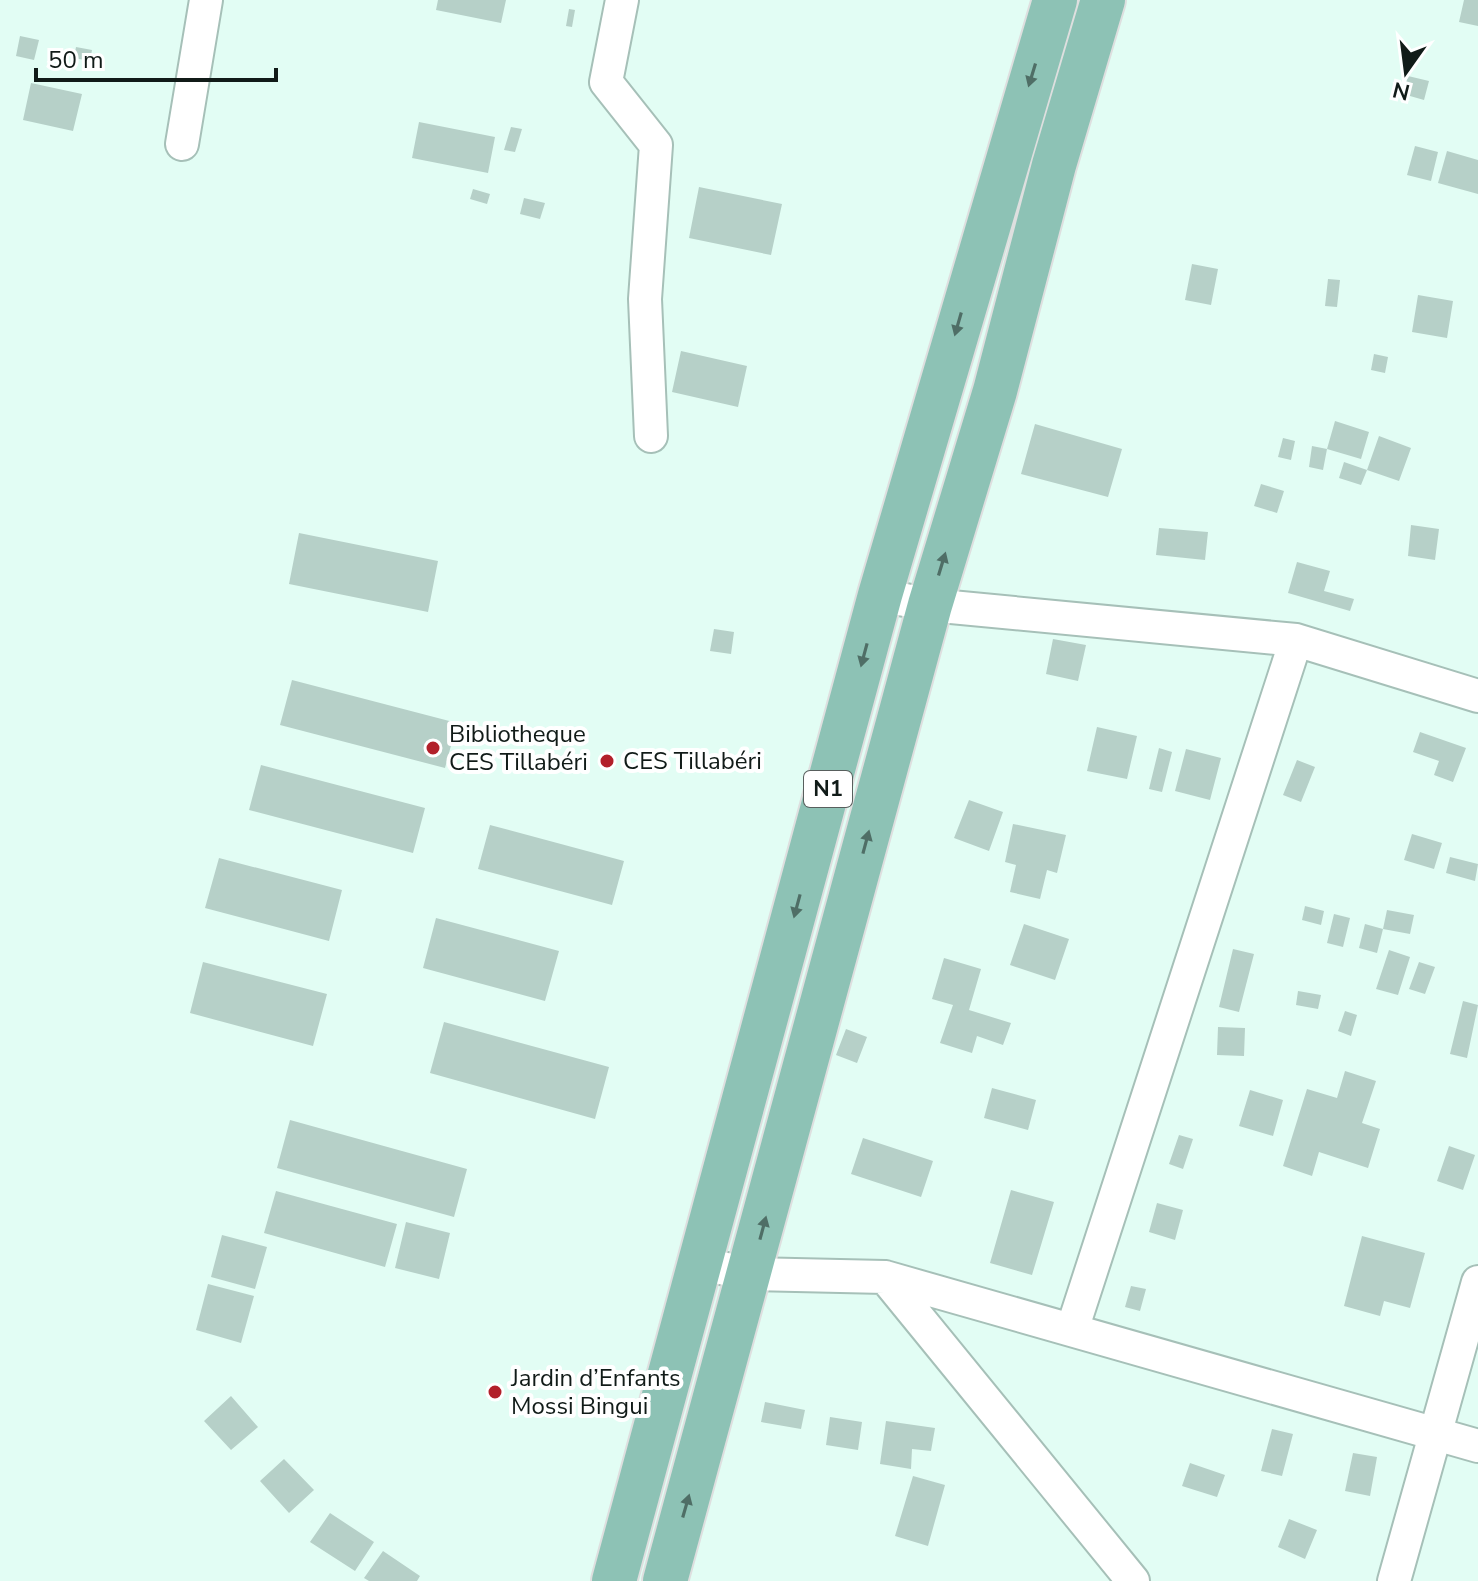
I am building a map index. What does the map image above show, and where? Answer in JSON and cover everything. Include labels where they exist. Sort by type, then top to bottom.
[{"type":"main road","name":"N1","points":[[614,1581],[880,595],[1055,0]]},
{"type":"main road","name":"N1","points":[[665,1581],[751,1274],[930,605],[995,391],[1054,165],[1103,0]]},
{"type":"street","points":[[182,144],[206,0]]},
{"type":"street","points":[[622,0],[606,82],[656,145],[645,299],[651,436]]},
{"type":"street","points":[[880,595],[930,605],[1296,640],[1478,696]]},
{"type":"street","points":[[1072,1330],[1296,640]]},
{"type":"street","points":[[701,1264],[751,1274],[885,1277],[1478,1446]]},
{"type":"street","points":[[885,1277],[1133,1581]]},
{"type":"street","points":[[1394,1581],[1478,1282]]},
{"type":"building","points":[[438,0],[506,0],[501,23],[436,10]]},
{"type":"building","points":[[1464,0],[1478,0],[1478,26],[1459,22]]},
{"type":"building","points":[[569,9],[575,10],[572,27],[566,26]]},
{"type":"building","points":[[20,36],[39,40],[34,60],[16,56]]},
{"type":"building","points":[[76,47],[92,50],[90,61],[74,58]]},
{"type":"building","points":[[1408,76],[1429,81],[1424,100],[1403,94]]},
{"type":"building","points":[[31,83],[82,94],[73,131],[23,120]]},
{"type":"building","points":[[419,122],[495,137],[488,173],[412,158]]},
{"type":"building","points":[[511,127],[522,129],[515,152],[504,150]]},
{"type":"building","points":[[1415,146],[1438,152],[1431,181],[1407,175]]},
{"type":"building","points":[[1447,151],[1478,160],[1478,194],[1438,183]]},
{"type":"building","points":[[699,187],[782,204],[771,255],[689,238]]},
{"type":"building","points":[[473,189],[490,194],[487,204],[470,199]]},
{"type":"building","points":[[524,198],[545,203],[540,219],[520,214]]},
{"type":"building","points":[[1192,264],[1218,269],[1211,305],[1185,300]]},
{"type":"building","points":[[1328,279],[1340,280],[1337,307],[1325,306]]},
{"type":"building","points":[[1418,295],[1453,301],[1447,338],[1412,332]]},
{"type":"building","points":[[681,351],[747,366],[738,407],[672,392]]},
{"type":"building","points":[[1374,354],[1388,357],[1385,373],[1371,370]]},
{"type":"building","points":[[1335,421],[1369,432],[1361,459],[1327,449]]},
{"type":"building","points":[[1035,424],[1122,449],[1108,497],[1021,474]]},
{"type":"building","points":[[1379,436],[1411,448],[1399,481],[1367,470]]},
{"type":"building","points":[[1283,438],[1295,441],[1291,460],[1278,457]]},
{"type":"building","points":[[1312,446],[1327,449],[1323,470],[1309,467]]},
{"type":"building","points":[[1344,462],[1367,470],[1361,485],[1339,478]]},
{"type":"building","points":[[1261,484],[1284,491],[1277,513],[1254,506]]},
{"type":"building","points":[[1411,525],[1439,529],[1435,560],[1408,556]]},
{"type":"building","points":[[1159,528],[1208,532],[1205,560],[1156,555]]},
{"type":"building","points":[[299,533],[438,561],[428,612],[289,584]]},
{"type":"building","points":[[1297,562],[1330,571],[1324,591],[1354,599],[1350,611],[1288,593]]},
{"type":"building","points":[[714,629],[734,632],[731,654],[710,651]]},
{"type":"building","points":[[1053,639],[1086,645],[1078,681],[1046,674]]},
{"type":"building","points":[[292,680],[457,723],[445,768],[280,725]]},
{"type":"building","points":[[1097,727],[1137,736],[1127,779],[1087,771]]},
{"type":"building","points":[[1420,732],[1466,748],[1453,782],[1434,775],[1439,761],[1413,752]]},
{"type":"building","points":[[1159,748],[1172,752],[1162,792],[1149,789]]},
{"type":"building","points":[[1186,749],[1221,758],[1210,800],[1175,791]]},
{"type":"building","points":[[1297,760],[1315,767],[1301,802],[1283,795]]},
{"type":"building","points":[[261,765],[425,808],[413,853],[249,810]]},
{"type":"building","points":[[969,800],[1003,812],[989,851],[954,838]]},
{"type":"building","points":[[1013,824],[1066,835],[1057,873],[1047,870],[1040,899],[1010,892],[1016,865],[1005,862]]},
{"type":"building","points":[[490,825],[624,861],[612,905],[478,869]]},
{"type":"building","points":[[1412,834],[1442,843],[1434,869],[1404,860]]},
{"type":"building","points":[[1450,857],[1478,864],[1475,881],[1446,873]]},
{"type":"building","points":[[219,858],[342,890],[329,941],[205,908]]},
{"type":"building","points":[[1305,906],[1324,911],[1321,925],[1302,920]]},
{"type":"building","points":[[1387,910],[1414,915],[1410,934],[1383,929]]},
{"type":"building","points":[[1334,914],[1350,918],[1343,947],[1327,943]]},
{"type":"building","points":[[436,918],[559,951],[545,1001],[423,968]]},
{"type":"building","points":[[1024,924],[1069,939],[1055,980],[1010,965]]},
{"type":"building","points":[[1365,924],[1383,929],[1377,953],[1359,948]]},
{"type":"building","points":[[1233,949],[1254,954],[1239,1012],[1219,1007]]},
{"type":"building","points":[[1389,950],[1410,957],[1398,995],[1376,989]]},
{"type":"building","points":[[944,958],[981,969],[969,1010],[1011,1023],[1003,1045],[977,1036],[972,1053],[940,1043],[953,1005],[932,999]]},
{"type":"building","points":[[203,962],[327,994],[313,1046],[190,1013]]},
{"type":"building","points":[[1419,962],[1435,967],[1425,994],[1409,989]]},
{"type":"building","points":[[1298,991],[1321,995],[1318,1009],[1296,1005]]},
{"type":"building","points":[[1463,1001],[1478,1005],[1467,1058],[1450,1054]]},
{"type":"building","points":[[1345,1011],[1357,1015],[1351,1036],[1338,1031]]},
{"type":"building","points":[[444,1022],[609,1067],[595,1119],[430,1073]]},
{"type":"building","points":[[1218,1027],[1245,1028],[1244,1056],[1217,1055]]},
{"type":"building","points":[[846,1029],[867,1037],[857,1063],[836,1055]]},
{"type":"building","points":[[1345,1071],[1376,1081],[1362,1123],[1380,1129],[1368,1168],[1319,1152],[1312,1176],[1283,1166],[1307,1089],[1337,1098]]},
{"type":"building","points":[[992,1088],[1036,1100],[1028,1130],[984,1118]]},
{"type":"building","points":[[1250,1090],[1283,1100],[1273,1136],[1239,1126]]},
{"type":"building","points":[[290,1120],[467,1169],[454,1217],[277,1168]]},
{"type":"building","points":[[1179,1135],[1193,1139],[1183,1169],[1169,1164]]},
{"type":"building","points":[[863,1138],[933,1161],[921,1197],[851,1174]]},
{"type":"building","points":[[1449,1146],[1475,1155],[1463,1190],[1437,1181]]},
{"type":"building","points":[[1011,1190],[1054,1202],[1032,1275],[990,1263]]},
{"type":"building","points":[[276,1191],[397,1224],[385,1267],[264,1233]]},
{"type":"building","points":[[1157,1203],[1183,1210],[1175,1240],[1149,1232]]},
{"type":"building","points":[[406,1222],[450,1233],[439,1279],[395,1268]]},
{"type":"building","points":[[222,1235],[267,1247],[255,1289],[211,1277]]},
{"type":"building","points":[[1362,1236],[1425,1253],[1410,1308],[1384,1301],[1380,1316],[1344,1306]]},
{"type":"building","points":[[208,1284],[254,1296],[241,1343],[196,1330]]},
{"type":"building","points":[[1131,1286],[1146,1289],[1140,1311],[1125,1307]]},
{"type":"building","points":[[231,1396],[258,1427],[231,1450],[204,1421]]},
{"type":"building","points":[[765,1402],[805,1410],[801,1429],[761,1422]]},
{"type":"building","points":[[830,1417],[862,1422],[858,1450],[826,1445]]},
{"type":"building","points":[[886,1421],[935,1428],[931,1451],[912,1449],[911,1469],[880,1464]]},
{"type":"building","points":[[1272,1429],[1293,1434],[1282,1476],[1261,1471]]},
{"type":"building","points":[[1353,1453],[1377,1457],[1370,1496],[1345,1491]]},
{"type":"building","points":[[284,1459],[314,1490],[289,1513],[260,1481]]},
{"type":"building","points":[[1190,1463],[1225,1475],[1217,1497],[1182,1486]]},
{"type":"building","points":[[913,1476],[945,1485],[928,1546],[895,1536]]},
{"type":"building","points":[[330,1513],[374,1542],[355,1571],[310,1542]]},
{"type":"building","points":[[1289,1519],[1317,1530],[1305,1559],[1278,1547]]},
{"type":"building","points":[[383,1551],[420,1576],[417,1581],[369,1581],[364,1578]]},
{"type":"place","name":"Bibliotheque CES Tillabéri","points":[[433,748]]},
{"type":"place","name":"CES Tillabéri","points":[[607,761]]},
{"type":"place","name":"Jardin d’Enfants Mossi Bingui","points":[[495,1392]]}]
